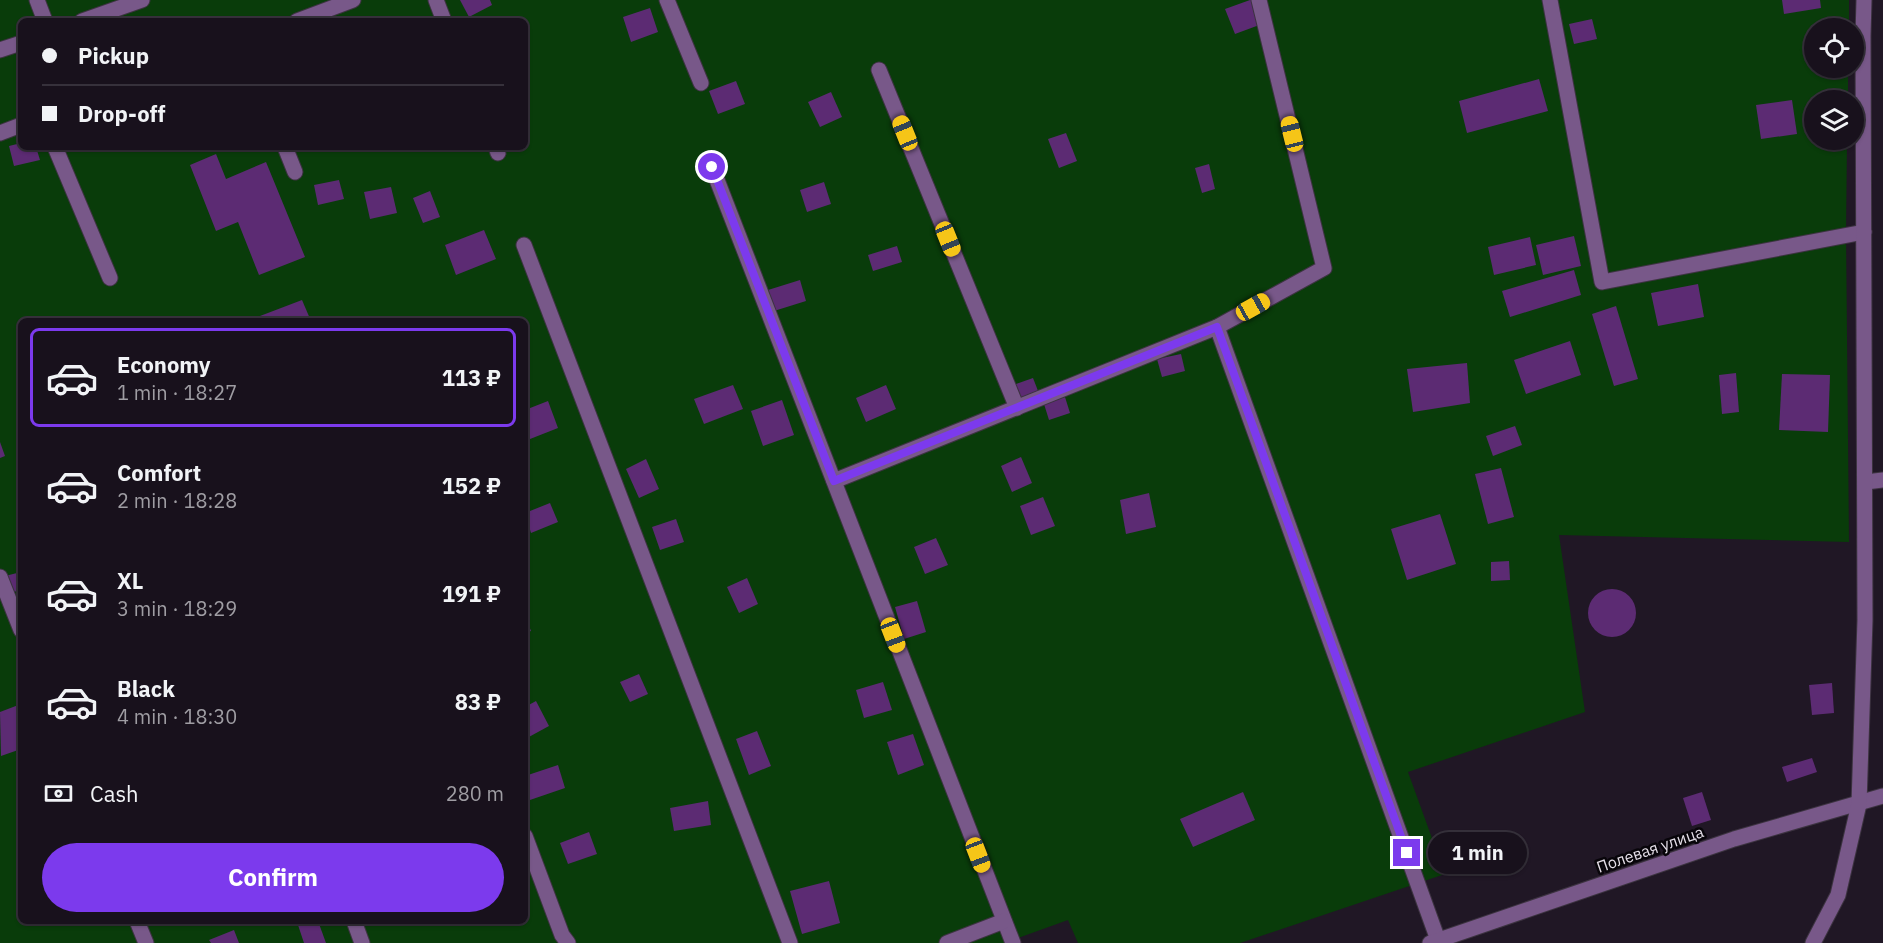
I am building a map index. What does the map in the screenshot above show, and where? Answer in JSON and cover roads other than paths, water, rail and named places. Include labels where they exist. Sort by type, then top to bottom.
[{"type":"street","points":[[37,0],[44,18]]},
{"type":"street","points":[[91,18],[142,0]]},
{"type":"street","points":[[305,18],[353,0]]},
{"type":"street","points":[[436,0],[443,18]]},
{"type":"street","points":[[667,0],[701,83]]},
{"type":"street","points":[[834,481],[1217,327],[1324,268],[1259,0]]},
{"type":"street","points":[[1550,0],[1602,282],[1864,232]]},
{"type":"street","points":[[1814,943],[1838,895],[1858,804],[1866,620],[1864,0]]},
{"type":"street","points":[[0,50],[18,44]]},
{"type":"street","points":[[879,70],[1017,408]]},
{"type":"street","points":[[0,133],[18,126]]},
{"type":"street","points":[[57,150],[110,278]]},
{"type":"street","points":[[286,150],[295,172]]},
{"type":"street","points":[[712,167],[1013,943]]},
{"type":"street","points":[[524,245],[790,943]]},
{"type":"street","points":[[1217,327],[1434,942]]},
{"type":"street","points":[[1866,482],[1883,480]]},
{"type":"street","points":[[0,577],[18,622]]},
{"type":"street","name":"Полевая улица","points":[[1434,942],[1734,839],[1883,796]]},
{"type":"street","points":[[528,844],[567,943]]},
{"type":"street","points":[[947,943],[1004,921]]},
{"type":"street","points":[[138,924],[146,943]]},
{"type":"street","points":[[355,924],[362,943]]}]
